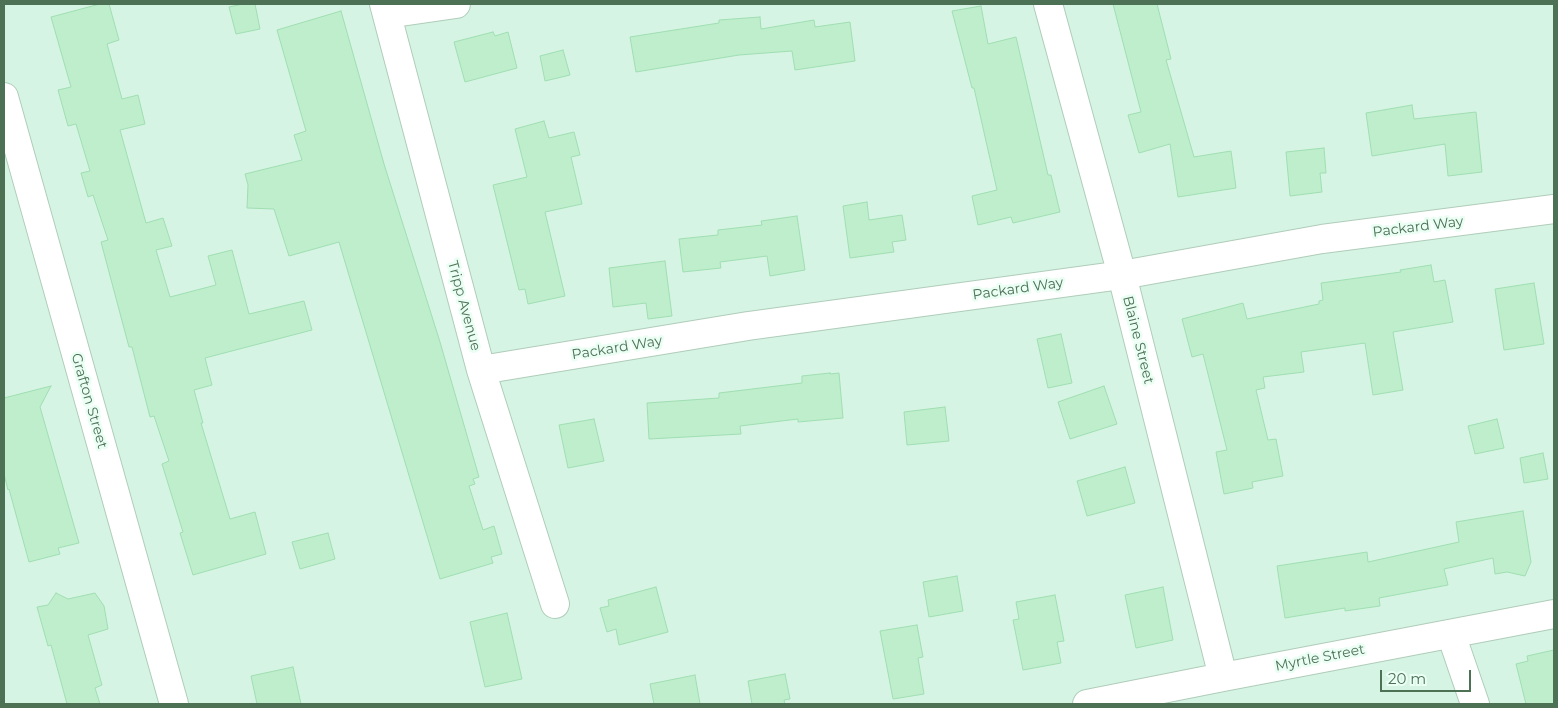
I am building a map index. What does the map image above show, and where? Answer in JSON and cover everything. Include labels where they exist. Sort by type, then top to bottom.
[{"type":"street","points":[[385,9],[456,4]]},
{"type":"street","name":"Blaine Street","points":[[1048,4],[1122,275],[1224,677]]},
{"type":"street","name":"Tripp Avenue","points":[[385,9],[481,370],[555,604]]},
{"type":"street","name":"Grafton Street","points":[[4,97],[174,704]]},
{"type":"street","name":"Packard Way","points":[[481,370],[748,326],[1122,275],[1322,239],[1554,209]]},
{"type":"street","name":"Myrtle Street","points":[[1087,704],[1554,614]]},
{"type":"street","points":[[1451,634],[1474,704]]},
{"type":"shaded area","points":[[4,4],[1554,4],[1554,704],[4,704]]},
{"type":"building","points":[[100,4],[109,4],[119,40],[107,44],[122,99],[138,95],[145,124],[120,130],[146,223],[163,218],[172,246],[156,250],[170,297],[216,285],[208,256],[232,250],[249,314],[304,301],[312,330],[205,358],[212,385],[194,390],[203,423],[201,423],[230,519],[255,512],[266,554],[193,575],[180,533],[183,532],[162,464],[169,461],[154,416],[150,417],[132,347],[129,347],[101,242],[108,240],[93,195],[88,197],[81,173],[90,171],[76,124],[68,126],[58,90],[71,87],[51,17]]},
{"type":"building","points":[[255,4],[260,29],[236,34],[229,7]]},
{"type":"building","points":[[1113,4],[1157,4],[1171,59],[1166,60],[1194,157],[1231,151],[1236,188],[1178,197],[1170,144],[1139,153],[1128,115],[1141,112]]},
{"type":"building","points":[[981,6],[988,44],[1016,37],[1048,175],[1051,175],[1060,212],[1013,223],[1011,217],[978,225],[972,196],[997,190],[974,88],[972,88],[952,11]]},
{"type":"building","points":[[341,11],[384,164],[440,342],[479,477],[473,479],[475,484],[469,486],[483,530],[494,526],[502,554],[491,557],[493,563],[440,579],[339,242],[289,256],[274,209],[247,208],[248,185],[245,174],[302,160],[294,135],[306,131],[277,30]]},
{"type":"building","points":[[760,17],[761,29],[814,20],[815,27],[850,22],[855,61],[795,70],[792,51],[739,55],[636,72],[630,37],[719,23],[719,20]]},
{"type":"building","points":[[493,32],[495,36],[508,32],[517,68],[465,82],[454,42]]},
{"type":"building","points":[[563,50],[570,75],[545,81],[540,56]]},
{"type":"building","points":[[1412,105],[1414,119],[1476,112],[1482,172],[1448,176],[1445,144],[1372,156],[1366,113]]},
{"type":"building","points":[[544,121],[549,138],[574,132],[580,155],[571,157],[582,204],[545,212],[565,296],[528,304],[525,289],[519,290],[493,185],[527,177],[515,129]]},
{"type":"building","points":[[1324,148],[1326,173],[1320,173],[1322,192],[1290,196],[1286,152]]},
{"type":"building","points":[[867,202],[869,220],[902,215],[906,240],[892,242],[894,252],[850,258],[843,206]]},
{"type":"building","points":[[797,216],[805,270],[770,276],[767,256],[720,262],[721,268],[683,272],[679,239],[718,235],[718,230],[762,225],[761,221]]},
{"type":"building","points":[[665,261],[672,316],[648,319],[646,303],[613,307],[609,268]]},
{"type":"building","points":[[1431,265],[1434,282],[1445,280],[1453,322],[1393,332],[1403,390],[1373,395],[1365,343],[1301,352],[1304,372],[1263,377],[1265,388],[1256,390],[1268,440],[1276,439],[1283,476],[1252,482],[1253,488],[1224,494],[1216,452],[1227,450],[1203,354],[1192,357],[1182,319],[1243,303],[1247,319],[1319,304],[1319,301],[1323,300],[1321,283],[1401,272],[1400,270]]},
{"type":"building","points":[[1534,283],[1544,344],[1504,350],[1495,289]]},
{"type":"building","points":[[1061,334],[1072,383],[1048,388],[1037,339]]},
{"type":"building","points":[[839,373],[843,418],[798,422],[798,419],[740,426],[741,434],[649,439],[647,403],[719,398],[719,393],[802,383],[802,376]]},
{"type":"building","points":[[51,386],[40,407],[79,543],[58,548],[60,554],[29,562],[4,474],[4,398]]},
{"type":"building","points":[[1104,386],[1117,424],[1070,439],[1058,402]]},
{"type":"building","points":[[945,407],[949,441],[907,445],[904,412]]},
{"type":"building","points":[[594,419],[604,461],[568,468],[559,425]]},
{"type":"building","points":[[1497,419],[1504,448],[1475,454],[1468,426]]},
{"type":"building","points":[[1543,453],[1548,479],[1524,483],[1520,458]]},
{"type":"building","points":[[1125,467],[1135,503],[1087,516],[1077,481]]},
{"type":"building","points":[[1523,511],[1531,562],[1525,576],[1507,572],[1495,574],[1493,558],[1444,569],[1448,585],[1379,598],[1380,606],[1345,611],[1345,608],[1285,618],[1277,566],[1367,552],[1368,562],[1459,542],[1456,522]]},
{"type":"building","points":[[328,533],[335,559],[300,569],[292,542]]},
{"type":"building","points":[[957,576],[963,611],[929,617],[923,582]]},
{"type":"building","points":[[656,587],[668,632],[619,645],[616,629],[607,632],[600,608],[609,606],[608,600]]},
{"type":"building","points":[[1163,587],[1173,640],[1136,648],[1125,595]]},
{"type":"building","points":[[56,593],[68,599],[95,593],[104,606],[108,629],[88,635],[102,685],[95,688],[100,704],[67,704],[51,645],[48,646],[37,607],[48,605]]},
{"type":"building","points":[[1055,595],[1064,641],[1057,642],[1061,663],[1023,670],[1013,620],[1019,619],[1016,602]]},
{"type":"building","points":[[507,613],[522,679],[485,687],[470,622]]},
{"type":"building","points":[[917,625],[923,657],[918,658],[924,694],[893,699],[880,631]]},
{"type":"building","points":[[1554,650],[1554,704],[1526,704],[1516,664],[1528,661],[1527,656]]},
{"type":"building","points":[[293,667],[301,704],[257,704],[251,676]]},
{"type":"building","points":[[785,674],[790,699],[784,700],[785,704],[752,704],[748,681]]},
{"type":"building","points":[[695,675],[700,704],[654,704],[650,684]]}]
